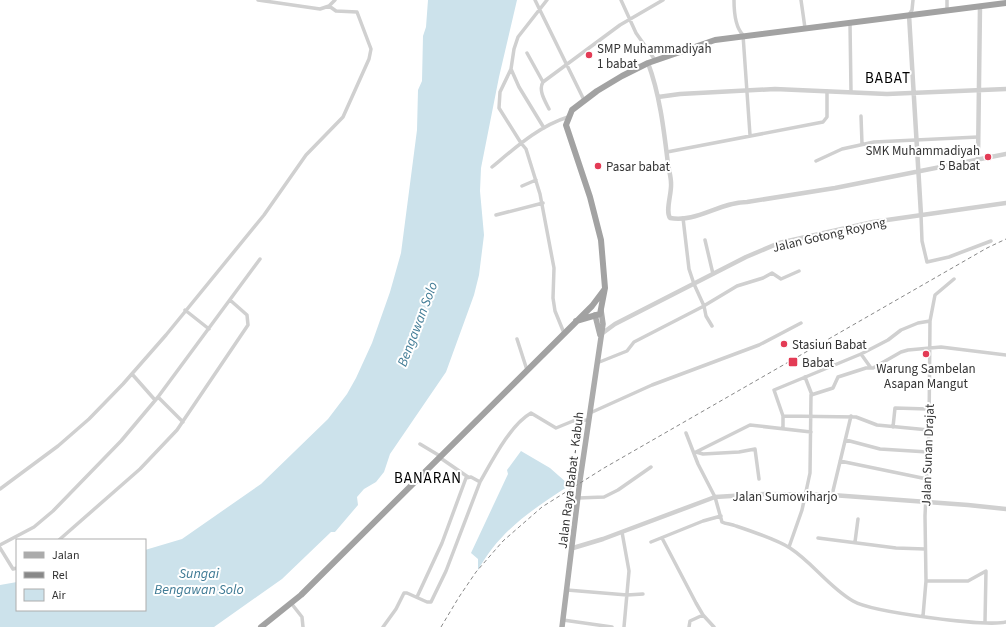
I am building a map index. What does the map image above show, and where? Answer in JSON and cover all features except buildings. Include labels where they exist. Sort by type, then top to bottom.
[{"type":"highway","points":[[576,321],[600,314],[602,310],[604,288],[598,228],[566,125],[572,110],[584,100],[611,82],[648,63],[715,40],[980,6],[996,2],[1006,3]]},
{"type":"highway","points":[[261,627],[291,603],[592,306],[604,288]]},
{"type":"highway","points":[[592,306],[598,304],[602,310]]},
{"type":"highway","points":[[592,306],[591,311],[595,315]]},
{"type":"main road","name":"Jalan Raya Babat - Kabuh","points":[[562,627],[600,335],[603,324],[602,310]]},
{"type":"main road","points":[[595,315],[600,335]]},
{"type":"street","points":[[258,0],[320,9],[329,6],[335,0]]},
{"type":"street","points":[[292,0],[292,6]]},
{"type":"street","points":[[535,0],[540,7],[584,100]]},
{"type":"street","points":[[547,0],[518,37],[514,49],[511,69],[500,92],[499,108],[520,143],[526,149],[543,203],[554,268],[553,298],[555,311],[564,333]]},
{"type":"street","points":[[621,0],[636,32],[655,60]]},
{"type":"street","points":[[549,109],[541,87],[543,82],[566,63],[629,19],[663,0]]},
{"type":"street","points":[[734,0],[736,21],[738,29],[743,36],[750,135]]},
{"type":"street","points":[[801,0],[805,28]]},
{"type":"street","points":[[913,0],[912,10],[909,14],[915,139],[922,241],[927,262],[949,257],[991,241]]},
{"type":"street","points":[[947,0],[947,10]]},
{"type":"street","points":[[0,489],[58,446],[89,418],[132,374],[264,215],[306,155],[343,117],[369,59],[371,49],[357,12],[336,11],[329,6]]},
{"type":"street","points":[[978,160],[980,6]]},
{"type":"street","points":[[850,22],[852,92]]},
{"type":"street","points":[[527,53],[543,82]]},
{"type":"street","points":[[648,63],[658,97],[671,182],[668,216],[675,219],[733,203],[835,188],[1006,154]]},
{"type":"street","points":[[511,69],[519,87],[544,128]]},
{"type":"street","points":[[658,97],[775,89],[913,94],[1006,89]]},
{"type":"street","points":[[667,152],[826,120],[827,91]]},
{"type":"street","points":[[861,116],[862,144]]},
{"type":"street","points":[[492,167],[520,143],[544,128],[568,117]]},
{"type":"street","points":[[816,161],[842,149],[862,144],[915,139],[978,137]]},
{"type":"street","points":[[522,186],[536,180]]},
{"type":"street","points":[[496,215],[543,203]]},
{"type":"street","name":"Jalan Gotong Royong","points":[[600,335],[616,324],[746,257],[786,241],[866,224],[1006,203]]},
{"type":"street","points":[[683,218],[689,269],[704,306],[706,316],[712,326]]},
{"type":"street","points":[[705,240],[713,274]]},
{"type":"street","points":[[16,568],[13,569],[0,547],[34,526],[65,500],[121,441],[209,329],[260,258]]},
{"type":"street","points":[[597,363],[627,350],[634,342],[704,306],[737,286],[763,278],[768,274],[774,273],[781,279],[799,271]]},
{"type":"street","name":"Jalan Sunan Drajat","points":[[923,616],[926,581],[926,501],[929,430],[930,320],[936,295],[939,290],[954,279]]},
{"type":"street","points":[[60,539],[140,470],[184,422],[248,325],[247,315],[230,300]]},
{"type":"street","points":[[185,310],[209,329]]},
{"type":"street","points":[[783,428],[783,416],[774,390],[861,354],[888,340],[901,330],[930,320]]},
{"type":"street","points":[[590,413],[652,385],[759,345],[801,324]]},
{"type":"street","points":[[517,339],[527,370]]},
{"type":"street","points":[[812,395],[833,388],[838,377],[866,368],[871,368],[901,352],[941,347],[1006,355]]},
{"type":"street","points":[[861,354],[871,368]]},
{"type":"street","points":[[132,374],[156,398],[184,422]]},
{"type":"street","points":[[789,547],[806,495],[811,468],[812,416],[810,397],[812,395],[805,377]]},
{"type":"street","points":[[893,427],[896,408],[928,409]]},
{"type":"street","points":[[383,627],[404,593],[427,602],[431,602],[446,571],[480,482],[510,434],[524,416],[530,413],[556,428],[573,420],[589,420]]},
{"type":"street","points":[[783,416],[851,416],[870,423],[893,427],[929,430]]},
{"type":"street","points":[[832,495],[851,416]]},
{"type":"street","points":[[695,453],[750,425],[811,432]]},
{"type":"street","points":[[686,433],[698,464],[715,497],[723,522],[735,525],[789,547],[838,590],[861,605],[909,615],[985,622],[1006,622]]},
{"type":"street","points":[[846,440],[880,449],[928,452]]},
{"type":"street","points":[[420,444],[440,456],[468,477],[480,482]]},
{"type":"street","points":[[695,453],[708,454],[739,452],[755,449],[759,479]]},
{"type":"street","points":[[840,461],[927,479]]},
{"type":"street","points":[[578,498],[604,497],[651,468]]},
{"type":"street","points":[[417,597],[428,576],[468,477]]},
{"type":"street","name":"Jalan Sumowiharjo","points":[[573,548],[622,532],[715,497],[765,494],[832,495],[926,501],[1006,509]]},
{"type":"street","points":[[651,542],[703,521],[721,516]]},
{"type":"street","points":[[855,542],[858,518]]},
{"type":"street","points":[[622,532],[629,571],[624,627]]},
{"type":"street","points":[[662,538],[703,615],[714,627]]},
{"type":"street","points":[[818,538],[896,548],[926,549]]},
{"type":"street","points":[[926,581],[968,582],[985,571],[987,575],[985,622]]},
{"type":"street","points":[[567,590],[626,595],[643,594]]},
{"type":"street","points":[[291,603],[302,617],[303,627]]},
{"type":"street","points":[[689,627],[690,621],[703,615]]},
{"type":"street","points":[[563,620],[612,627]]},
{"type":"water","points":[[428,0],[517,0],[499,77],[481,168],[480,191],[484,235],[479,275],[474,295],[446,372],[390,454],[384,472],[376,482],[364,489],[357,497],[358,505],[335,532],[331,532],[282,579],[214,627],[0,627],[0,585],[16,582],[16,611],[146,611],[146,550],[182,539],[261,484],[328,419],[347,394],[372,343],[390,292],[401,253],[417,130],[418,90],[422,81],[423,36],[426,27]]},
{"type":"water","points":[[521,451],[550,468],[567,483],[567,487],[528,514],[506,533],[496,544],[478,570],[478,559],[471,553],[508,474],[507,470]]},
{"type":"railway","points":[[441,627],[476,572],[503,541],[542,507],[604,468],[987,248],[1006,239]]},
{"type":"place","name":"SMP Muhammadiyah 1 babat","points":[[589,55]]},
{"type":"place","name":"SMK Muhammadiyah 5 Babat","points":[[988,157]]},
{"type":"place","name":"Pasar babat","points":[[598,166]]},
{"type":"place","name":"Stasiun Babat","points":[[784,344]]},
{"type":"place","name":"Warung Sambelan Asapan Mangut","points":[[926,354]]},
{"type":"place","name":"Babat","points":[[793,362]]},
{"type":"district","name":"BABAT","points":[[888,78]]},
{"type":"district","name":"BANARAN","points":[[428,478]]},
{"type":"water label","name":"Bengawan Solo","points":[[417,324]]},
{"type":"water label","name":"Sungai Bengawan Solo","points":[[199,582]]}]
